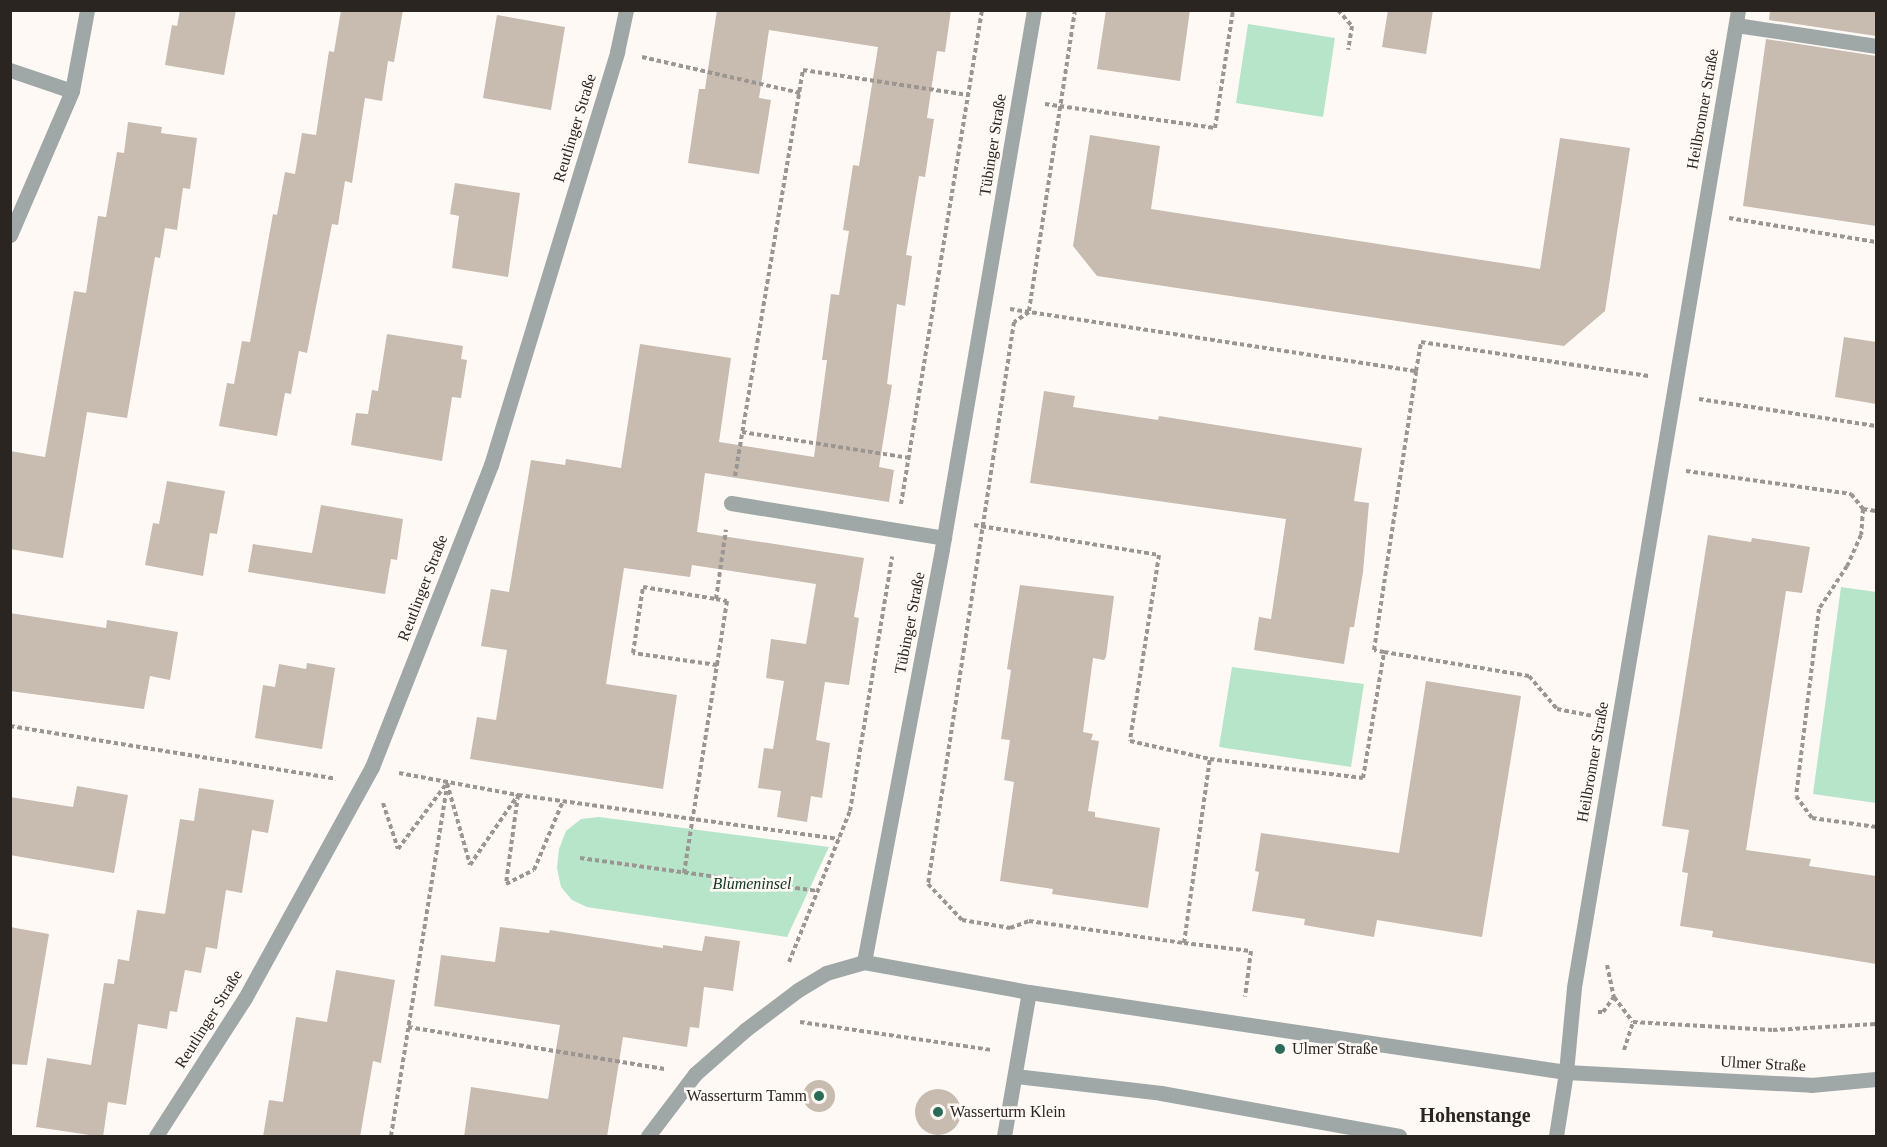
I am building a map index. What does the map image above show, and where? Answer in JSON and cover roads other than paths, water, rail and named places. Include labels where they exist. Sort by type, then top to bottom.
[{"type":"street","points":[[10,235],[72,91],[87,10]]},
{"type":"street","name":"Reutlinger Straße","points":[[156,1137],[244,998],[372,767],[491,465],[617,52],[626,10]]},
{"type":"street","name":"Tübinger Straße","points":[[864,962],[944,538],[1034,10]]},
{"type":"street","points":[[1737,18],[1876,46]]},
{"type":"street","name":"Heilbronner Straße","points":[[1556,1137],[1566,1072],[1574,987],[1737,18]]},
{"type":"street","points":[[10,69],[72,91]]},
{"type":"street","points":[[731,503],[944,538]]},
{"type":"street","points":[[648,1137],[695,1074],[764,1017],[798,990],[826,973],[864,962]]},
{"type":"street","name":"Ulmer Straße","points":[[864,962],[1029,992],[1566,1072],[1811,1085],[1876,1078]]},
{"type":"street","points":[[1004,1137],[1029,992]]},
{"type":"street","points":[[1015,1076],[1161,1093],[1399,1137]]},
{"type":"place","name":"Ulmer Straße","points":[[1280,1049]]},
{"type":"place","name":"Wasserturm Tamm","points":[[819,1096]]},
{"type":"place","name":"Wasserturm Klein","points":[[938,1112]]},
{"type":"district","name":"Hohenstange","points":[[1475,1115]]},
{"type":"park label","name":"Blumeninsel","points":[[752,884]]}]
